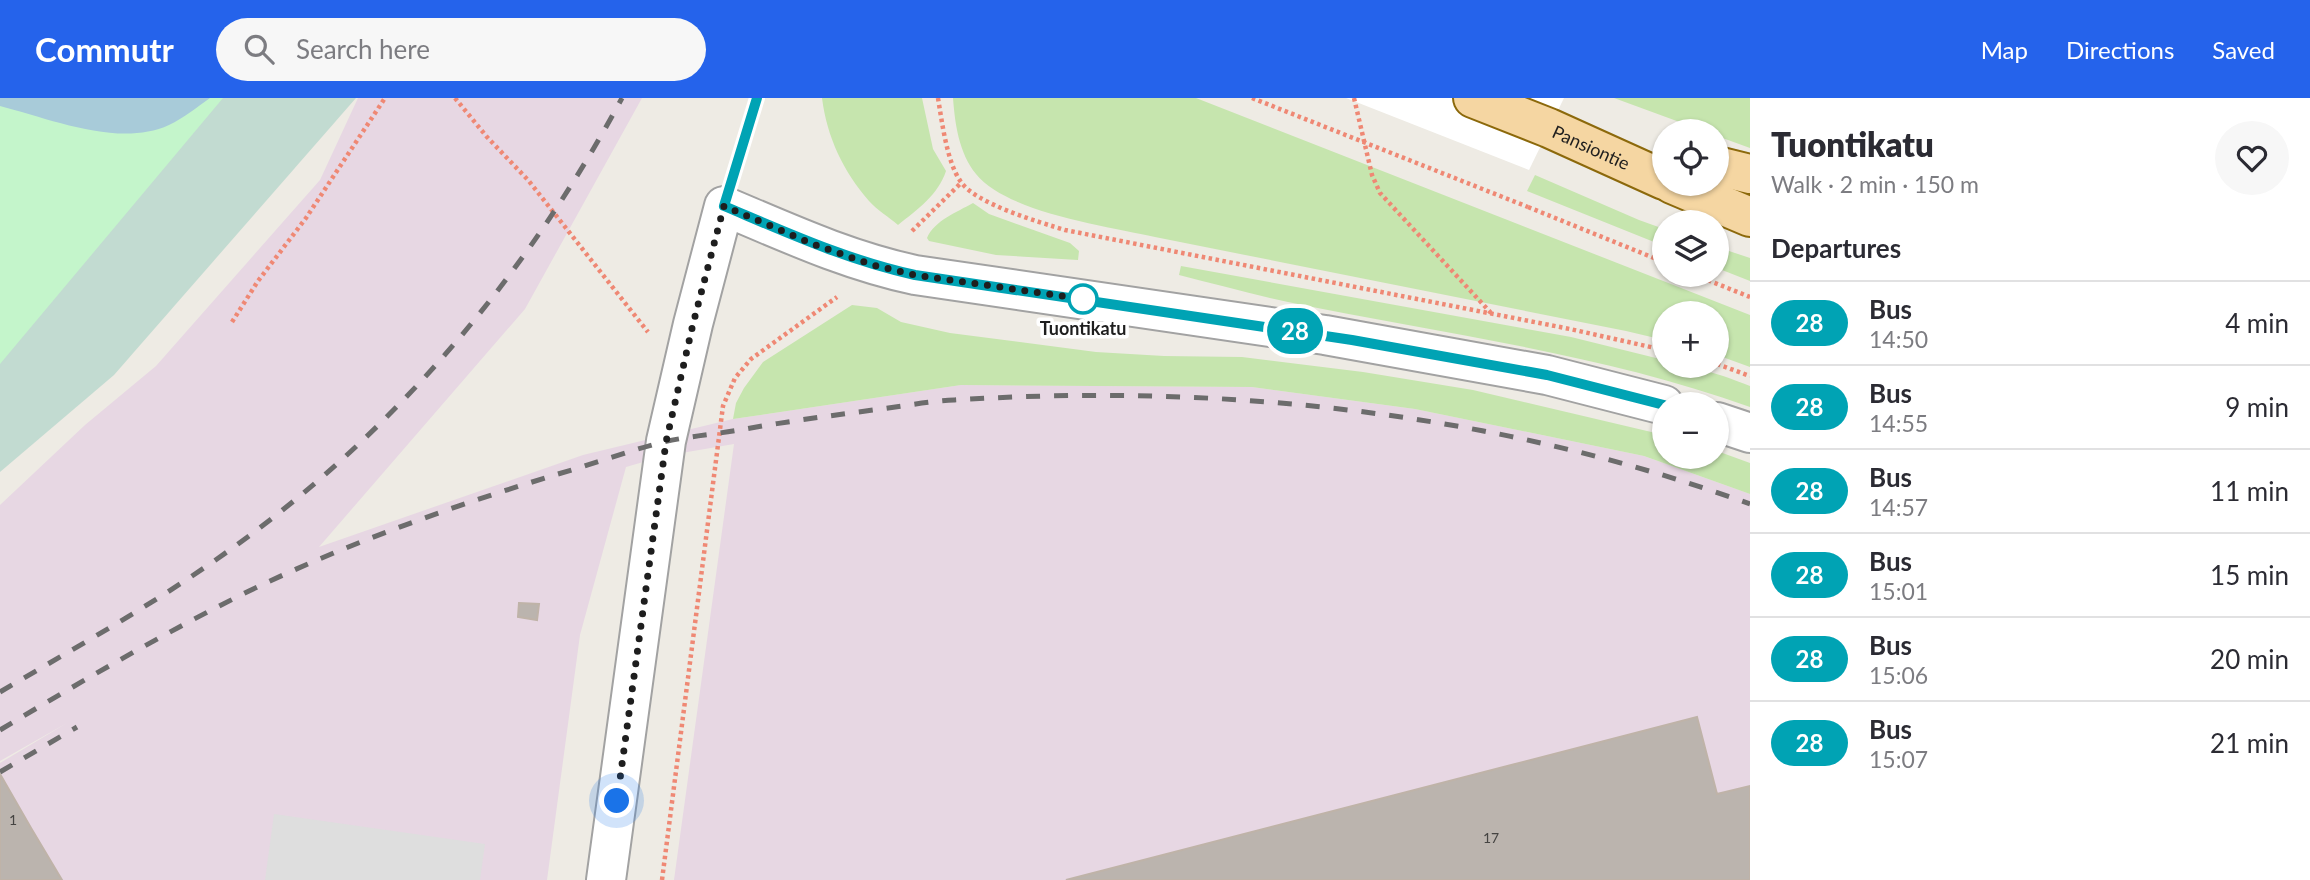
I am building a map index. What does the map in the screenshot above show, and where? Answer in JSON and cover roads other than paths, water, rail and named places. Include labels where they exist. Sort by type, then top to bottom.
[{"type":"main road","points":[[1473,98],[1549,128]]},
{"type":"main road","name":"Pansiontie","points":[[1549,128],[1652,152]]},
{"type":"main road","name":"Pansiontie","points":[[1549,128],[1652,175]]},
{"type":"main road","points":[[1729,169],[1750,174]]},
{"type":"main road","points":[[1700,196],[1750,217]]},
{"type":"street","points":[[606,880],[664,456],[681,373],[724,206],[813,244],[873,265],[927,276],[1352,340],[1547,375],[1652,402]]},
{"type":"street","points":[[1729,426],[1750,433]]},
{"type":"water","points":[[0,98],[210,98],[169,125],[129,134],[107,133],[63,124],[0,106]]},
{"type":"railway","points":[[0,692],[110,628],[217,559],[280,512],[339,462],[395,409],[447,353],[496,293],[541,231],[622,98]]},
{"type":"railway","points":[[0,730],[123,658],[249,591],[324,557],[440,512],[663,442],[927,402],[1055,396],[1156,396],[1257,401],[1358,411],[1457,426],[1556,447],[1654,472],[1750,504]]},
{"type":"railway","points":[[0,772],[77,727]]},
{"type":"place","name":"Tuontikatu","points":[[1083,299]]}]
